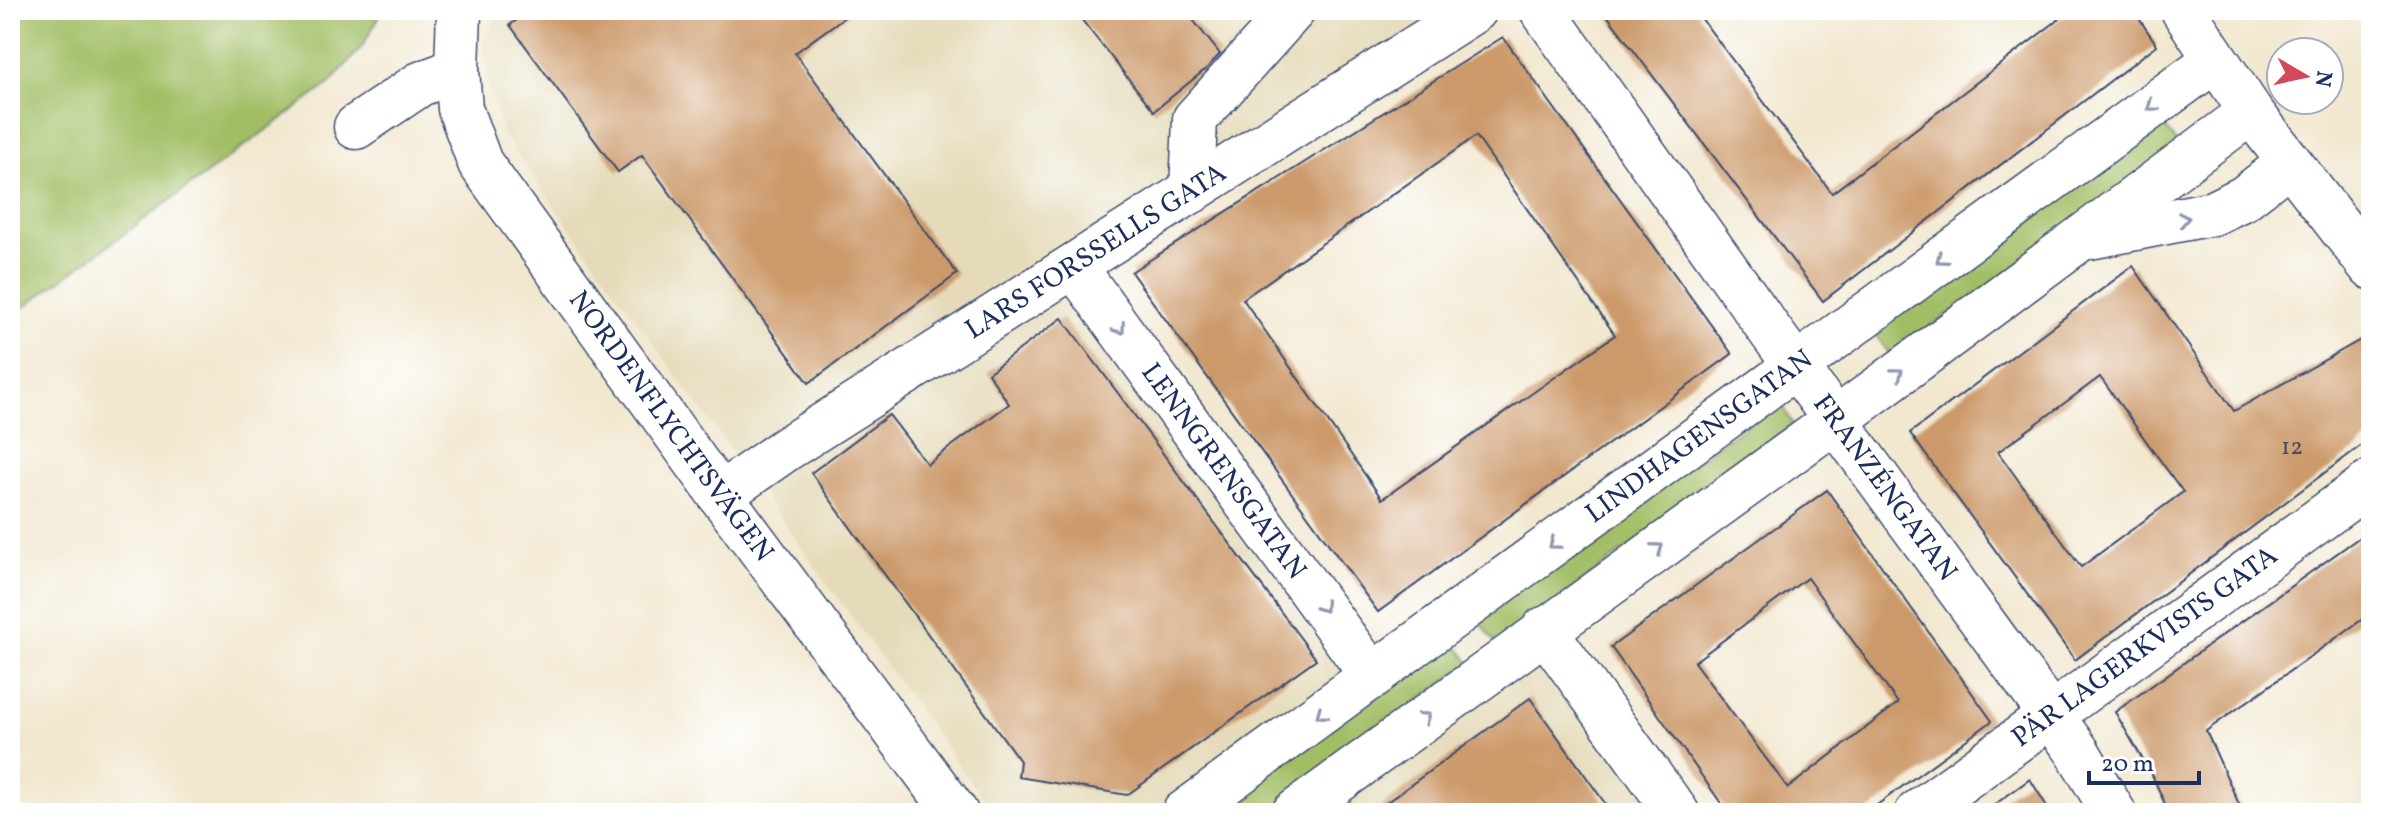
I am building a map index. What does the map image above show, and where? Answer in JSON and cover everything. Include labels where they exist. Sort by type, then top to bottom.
[{"type":"street","name":"NORDENFLYCHTSVÄGEN","points":[[459,10],[457,70],[460,109],[480,163],[720,495],[956,813]]},
{"type":"street","points":[[1192,191],[1195,119],[1293,10]]},
{"type":"street","name":"LARS FORSSELLS GATA","points":[[720,495],[786,449],[1475,10]]},
{"type":"street","name":"FRANZÉNGATAN","points":[[1542,10],[1771,332],[2077,751],[2114,813]]},
{"type":"street","points":[[2183,10],[2251,112],[2371,267]]},
{"type":"street","name":"LINDHAGENSGATAN","points":[[1184,813],[2215,60]]},
{"type":"street","points":[[356,127],[420,84],[457,70]]},
{"type":"street","points":[[1294,813],[1836,420],[2251,112]]},
{"type":"street","points":[[2080,239],[2213,213],[2244,198],[2289,163]]},
{"type":"street","name":"LENNGRENSGATAN","points":[[1074,266],[1373,677]]},
{"type":"street","name":"PÄR LAGERKVISTS GATA","points":[[1917,813],[2371,482]]},
{"type":"street","points":[[1544,629],[1677,813]]},
{"type":"shaded area","points":[[499,10],[1475,10],[1066,266],[1358,668],[1149,813],[993,813],[503,135],[489,89],[482,43]]},
{"type":"shaded area","points":[[1555,647],[1672,813],[1334,813]]},
{"type":"green space","points":[[10,10],[383,10],[362,47],[328,85],[10,317]]},
{"type":"green space","points":[[2160,121],[2179,146],[1891,356],[1872,330]]},
{"type":"green space","points":[[1777,403],[1783,405],[1793,425],[1497,645],[1477,618]]},
{"type":"green space","points":[[1451,637],[1470,663],[1265,813],[1209,813]]},
{"type":"building","points":[[530,10],[854,10],[795,53],[957,274],[809,383],[642,155],[618,172],[510,25]]},
{"type":"building","points":[[1074,10],[1185,10],[1220,54],[1154,111]]},
{"type":"building","points":[[1603,10],[1695,10],[1832,193],[2071,10],[2133,10],[2157,45],[1823,301]]},
{"type":"building","points":[[1503,37],[1732,354],[1378,612],[1131,272]],"holes":[[[1476,136],[1615,335],[1382,499],[1243,299]]]},
{"type":"building","points":[[2133,266],[2234,411],[2371,334],[2371,438],[2075,660],[1910,433]],"holes":[[[2100,377],[2183,492],[2081,567],[1998,452]]]},
{"type":"building","points":[[1062,318],[1316,659],[1127,795],[1018,777],[1020,761],[811,473],[889,415],[927,464],[1009,404],[988,373]]},
{"type":"building","points":[[1827,490],[1992,721],[1866,813],[1728,813],[1611,647]],"holes":[[[1807,578],[1898,703],[1788,788],[1694,662]]]},
{"type":"building","points":[[2371,529],[2371,613],[2206,731],[2243,813],[2169,813],[2153,777],[2115,712]]},
{"type":"building","points":[[1530,698],[1612,813],[1372,813],[1485,731]]},
{"type":"building","points":[[2030,779],[2051,813],[1983,813]]}]
